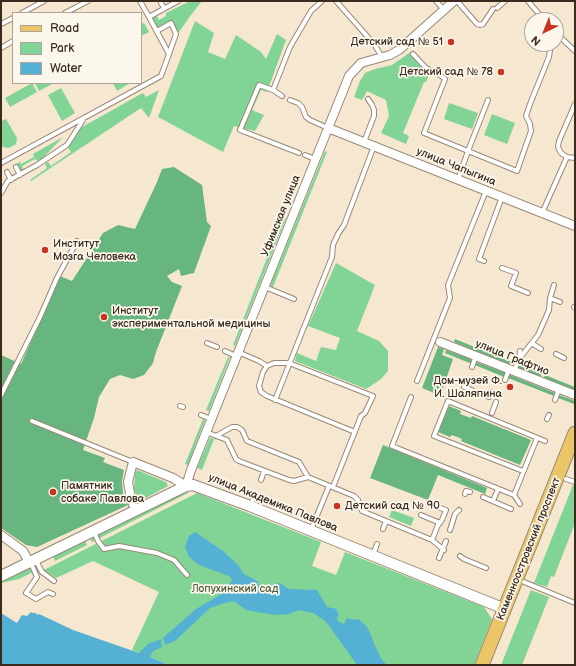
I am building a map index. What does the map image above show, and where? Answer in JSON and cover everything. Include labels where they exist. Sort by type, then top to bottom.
[{"type":"main road","name":"Каменноостровский проспект","points":[[482,665],[505,609],[540,512],[569,452],[575,433]]},
{"type":"main road","name":"Каменноостровский проспект","points":[[491,665],[524,582],[571,480],[569,452]]},
{"type":"street","name":"Уфимская улица","points":[[186,486],[206,432],[352,72],[361,63],[390,55],[399,50],[456,1]]},
{"type":"street","name":"улица Чапыгина","points":[[328,128],[575,226]]},
{"type":"street","name":"улица Графтио","points":[[440,342],[575,395]]},
{"type":"street","points":[[136,511],[131,499],[128,482],[134,462],[173,478],[186,486]]},
{"type":"street","points":[[1,576],[31,560],[186,486]]},
{"type":"street","name":"улица Академика Павлова","points":[[186,486],[199,486],[373,556],[432,577],[505,609]]},
{"type":"street","points":[[1,535],[23,551],[31,560]]},
{"type":"lane","points":[[24,12],[44,1]]},
{"type":"lane","points":[[67,12],[88,1]]},
{"type":"lane","points":[[140,1],[169,54]]},
{"type":"lane","points":[[149,17],[178,1]]},
{"type":"lane","points":[[274,90],[290,47],[311,11],[322,1]]},
{"type":"lane","points":[[336,1],[374,44],[382,57]]},
{"type":"lane","points":[[436,1],[444,10]]},
{"type":"lane","points":[[456,1],[477,24],[480,25],[505,1]]},
{"type":"lane","points":[[528,1],[537,12]]},
{"type":"lane","points":[[161,3],[164,8]]},
{"type":"lane","points":[[1,24],[12,18]]},
{"type":"lane","points":[[1,163],[161,76],[176,34],[171,23],[157,31]]},
{"type":"lane","points":[[564,41],[575,51]]},
{"type":"lane","points":[[1,48],[12,42]]},
{"type":"lane","points":[[413,54],[426,68],[446,79],[424,133],[517,171],[531,131],[530,124],[526,116],[550,52]]},
{"type":"lane","points":[[282,96],[274,90],[258,85],[240,130],[299,153]]},
{"type":"lane","points":[[364,142],[374,116],[374,110],[368,99]]},
{"type":"lane","points":[[290,100],[298,103],[302,107],[306,117],[310,120],[328,128]]},
{"type":"lane","points":[[458,180],[488,100]]},
{"type":"lane","points":[[575,104],[559,141],[558,147],[561,153],[567,157],[575,158]]},
{"type":"lane","points":[[1,192],[8,181],[68,145],[85,117]]},
{"type":"lane","points":[[275,400],[332,257],[333,246],[344,225],[374,146]]},
{"type":"lane","points":[[305,155],[316,159]]},
{"type":"lane","points":[[542,213],[567,157]]},
{"type":"lane","points":[[16,167],[20,175]]},
{"type":"lane","points":[[7,172],[11,180]]},
{"type":"lane","points":[[417,381],[450,298],[448,285],[486,191]]},
{"type":"lane","points":[[484,261],[479,259],[502,197]]},
{"type":"lane","points":[[1,395],[40,317],[57,278],[77,241]]},
{"type":"lane","points":[[502,268],[516,273],[511,286],[528,293]]},
{"type":"lane","points":[[505,380],[519,359],[533,344],[538,335],[549,310],[550,298],[554,285]]},
{"type":"lane","points":[[265,287],[294,299]]},
{"type":"lane","points":[[550,298],[560,302]]},
{"type":"lane","points":[[207,343],[217,347]]},
{"type":"lane","points":[[533,344],[542,348]]},
{"type":"lane","points":[[225,351],[259,361],[267,366]]},
{"type":"lane","points":[[519,359],[520,351]]},
{"type":"lane","points":[[556,354],[564,358]]},
{"type":"lane","points":[[472,367],[476,356]]},
{"type":"lane","points":[[310,530],[331,487],[355,432],[361,416],[366,412],[372,396],[289,363],[274,363],[267,366],[258,386],[261,392],[275,400],[355,432]]},
{"type":"lane","points":[[466,382],[464,387],[472,390]]},
{"type":"lane","points":[[555,400],[559,389]]},
{"type":"lane","points":[[482,394],[489,397],[491,392]]},
{"type":"lane","points":[[411,397],[392,446],[514,495],[520,504]]},
{"type":"lane","points":[[523,472],[434,436],[448,401],[545,441]]},
{"type":"lane","points":[[492,413],[496,402]]},
{"type":"lane","points":[[201,415],[211,420]]},
{"type":"lane","points":[[32,421],[134,462]]},
{"type":"lane","points":[[216,436],[232,427],[242,430],[247,441],[299,462],[308,476],[354,496],[358,500],[362,511],[432,540],[444,549]]},
{"type":"lane","points":[[206,432],[227,440],[239,462],[294,481],[308,476]]},
{"type":"lane","points":[[514,495],[537,438]]},
{"type":"lane","points":[[261,480],[264,471]]},
{"type":"lane","points":[[493,501],[498,489]]},
{"type":"lane","points":[[465,494],[466,491],[470,492]]},
{"type":"lane","points":[[250,506],[255,495]]},
{"type":"lane","points":[[483,498],[511,509]]},
{"type":"lane","points":[[435,506],[455,514]]},
{"type":"lane","points":[[432,540],[446,510]]},
{"type":"lane","points":[[450,530],[455,514],[459,510]]},
{"type":"lane","points":[[421,515],[440,523]]},
{"type":"lane","points":[[383,529],[386,521]]},
{"type":"lane","points":[[94,531],[98,541],[104,549],[119,546],[157,553],[174,560],[187,575]]},
{"type":"lane","points":[[439,558],[446,541]]},
{"type":"lane","points":[[373,556],[377,544]]},
{"type":"lane","points":[[460,556],[486,568]]},
{"type":"lane","points":[[31,560],[54,581]]},
{"type":"lane","points":[[31,560],[37,578],[26,593],[36,599],[47,592],[52,594]]},
{"type":"lane","points":[[524,582],[575,603]]},
{"type":"green space","points":[[190,1],[202,1],[179,32],[177,33],[171,23],[158,28],[155,26],[152,19],[156,14],[159,20],[166,16],[166,13]]},
{"type":"green space","points":[[195,21],[214,33],[208,52],[225,59],[236,35],[261,52],[266,59],[277,34],[286,40],[267,92],[261,90],[252,110],[264,115],[255,131],[234,126],[223,152],[158,117]]},
{"type":"green space","points":[[144,23],[149,32],[142,36],[142,24]]},
{"type":"green space","points":[[409,53],[429,74],[426,82],[424,82],[403,133],[409,136],[406,144],[381,133],[389,116],[386,100],[367,91],[362,100],[354,97],[360,81],[365,73],[392,65]]},
{"type":"green space","points":[[30,84],[33,84],[37,92],[10,107],[5,98]]},
{"type":"green space","points":[[36,84],[52,84],[39,91]]},
{"type":"green space","points":[[114,84],[128,84],[117,91]]},
{"type":"green space","points":[[61,88],[75,113],[62,121],[48,95]]},
{"type":"green space","points":[[159,90],[149,118],[141,108],[31,181],[30,180],[47,168],[45,164],[48,162],[51,166],[71,152],[68,148],[82,127],[143,93],[146,97]]},
{"type":"green space","points":[[449,103],[478,113],[472,129],[444,119]]},
{"type":"green space","points":[[492,114],[515,123],[507,144],[484,135]]},
{"type":"green space","points":[[6,119],[17,138],[16,144],[9,148],[1,145],[1,121]]},
{"type":"green space","points":[[63,137],[41,160],[38,161],[35,159],[22,166],[24,170],[21,172],[19,170],[16,164],[20,162],[21,164],[34,157],[33,154]]},
{"type":"green space","points":[[325,151],[327,152],[273,287],[270,286]]},
{"type":"green space","name":"Институт экспериментальной медицины","points":[[174,167],[202,185],[207,222],[211,226],[194,273],[181,276],[179,269],[167,276],[172,282],[182,286],[153,363],[144,375],[133,379],[120,375],[110,379],[99,397],[94,418],[83,450],[105,458],[103,462],[124,470],[122,481],[123,493],[128,505],[37,547],[26,545],[1,528],[1,355],[21,364],[60,276],[72,281],[103,233],[118,225],[135,229],[162,169]]},
{"type":"green space","points":[[283,217],[286,218],[235,346],[233,345]]},
{"type":"green space","points":[[336,263],[375,285],[357,331],[379,341],[388,351],[388,371],[381,379],[366,389],[295,361],[297,353],[316,361],[321,347],[336,350],[340,338],[308,326]]},
{"type":"green space","points":[[455,339],[514,363],[513,366],[454,342]]},
{"type":"green space","points":[[438,347],[444,349],[442,355],[453,359],[442,391],[440,390],[439,395],[422,388]]},
{"type":"green space","points":[[446,350],[473,360],[472,364],[445,353]]},
{"type":"green space","points":[[228,357],[230,357],[209,411],[206,410]]},
{"type":"green space","points":[[476,362],[506,373],[504,377],[475,365]]},
{"type":"green space","points":[[519,365],[542,374],[540,377],[518,368]]},
{"type":"green space","points":[[510,375],[555,393],[554,396],[508,378]]},
{"type":"green space","points":[[545,375],[575,387],[575,391],[544,378]]},
{"type":"green space","points":[[559,395],[575,401],[574,404],[558,398]]},
{"type":"green space","points":[[449,406],[461,411],[460,414],[471,418],[472,416],[531,440],[520,465],[461,441],[462,439],[452,435],[450,437],[438,432]]},
{"type":"green space","points":[[203,419],[205,420],[188,465],[185,464]]},
{"type":"green space","points":[[210,438],[214,439],[202,470],[197,468]]},
{"type":"green space","points":[[383,445],[487,488],[485,494],[438,475],[428,500],[370,478]]},
{"type":"green space","points":[[137,470],[166,482],[168,486],[140,500],[134,489],[135,473]]},
{"type":"green space","points":[[573,485],[575,485],[575,523],[554,577],[551,576],[547,587],[534,583]]},
{"type":"green space","points":[[187,491],[188,493],[92,542],[90,538]]},
{"type":"green space","name":"Лопухинский сад","points":[[197,493],[321,542],[312,566],[336,575],[345,552],[484,607],[492,619],[474,665],[168,665],[132,650],[159,592],[93,561],[56,578],[44,570]]},
{"type":"green space","points":[[392,510],[414,518],[411,526],[389,517]]},
{"type":"green space","points":[[85,540],[87,545],[55,561],[53,556]]},
{"type":"green space","points":[[35,565],[37,570],[19,579],[1,583],[1,581]]},
{"type":"green space","points":[[531,590],[549,597],[522,665],[501,665]]},
{"type":"water","points":[[195,532],[223,551],[238,565],[244,574],[258,582],[259,588],[267,590],[271,585],[280,583],[289,589],[317,590],[327,607],[337,609],[337,612],[339,613],[337,619],[339,622],[344,624],[347,618],[356,619],[360,620],[367,627],[382,660],[387,665],[357,665],[330,627],[324,620],[313,613],[299,610],[289,614],[277,615],[263,613],[246,610],[234,601],[210,608],[175,641],[165,645],[163,638],[196,609],[220,595],[232,580],[229,576],[199,565],[189,557],[185,547],[189,536]]},
{"type":"water","points":[[31,612],[36,613],[37,615],[39,614],[73,630],[139,653],[148,644],[161,639],[162,647],[153,651],[150,657],[168,665],[1,665],[1,613],[17,623],[22,615],[27,616]]},
{"type":"place","name":"Детский сад № 51","points":[[451,42]]},
{"type":"place","name":"Детский сад № 78","points":[[501,72]]},
{"type":"place","name":"Институт Мозга Человека","points":[[45,250]]},
{"type":"place","name":"Институт экспериментальной медицины","points":[[104,317]]},
{"type":"place","name":"Дом-музей Ф. И. Шаляпина","points":[[510,387]]},
{"type":"place","name":"Памятник собаке Павлова","points":[[53,492]]},
{"type":"place","name":"Детский сад № 90","points":[[337,506]]}]
